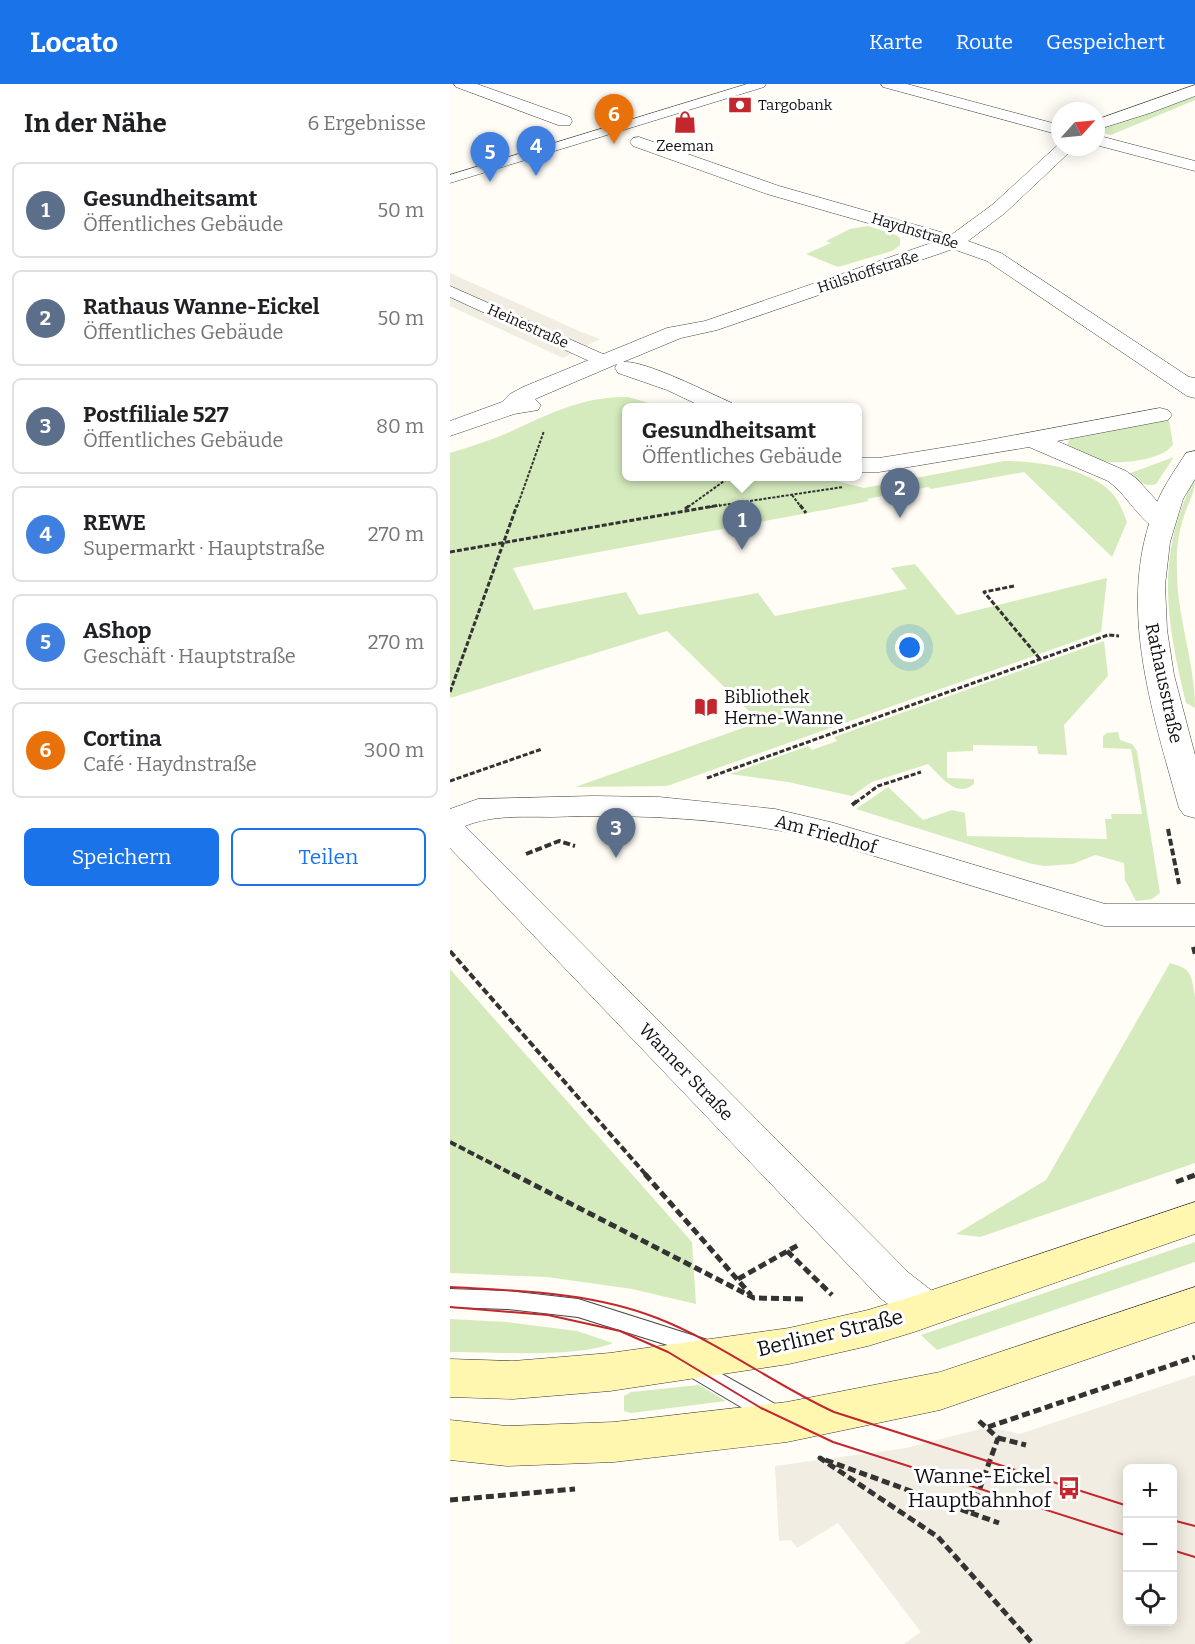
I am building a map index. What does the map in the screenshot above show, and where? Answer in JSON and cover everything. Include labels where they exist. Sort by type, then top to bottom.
[{"type":"main road","name":"Berliner Straße","points":[[450,1378],[513,1380],[610,1372],[789,1346],[868,1328],[926,1310],[1195,1218]]},
{"type":"main road","points":[[450,1440],[507,1446],[614,1442],[787,1422],[940,1391],[1195,1304]]},
{"type":"street","points":[[462,84],[564,121]]},
{"type":"street","points":[[450,179],[760,84]]},
{"type":"street","points":[[889,84],[1051,128]]},
{"type":"street","points":[[1105,122],[1195,90]]},
{"type":"street","name":"Haydnstraße","points":[[564,121],[639,142],[773,190],[954,242],[1006,264],[1191,386]]},
{"type":"street","points":[[1105,142],[1195,166]]},
{"type":"street","name":"Hülshoffstraße","points":[[616,365],[691,340],[710,326],[954,242],[984,223],[1054,156]]},
{"type":"street","name":"Heinestraße","points":[[450,291],[616,365],[675,385],[713,403]]},
{"type":"street","points":[[450,429],[510,407],[540,403],[616,365]]},
{"type":"street","points":[[510,407],[518,399],[531,392],[616,365]]},
{"type":"street","points":[[862,465],[1031,439],[1160,415]]},
{"type":"street","points":[[1031,439],[1117,476],[1128,484],[1162,521]]},
{"type":"street","name":"Rathausstraße","points":[[1195,458],[1171,494],[1162,521],[1150,584],[1152,636],[1182,719],[1195,808]]},
{"type":"street","name":"Am Friedhof","points":[[450,820],[478,809],[593,806],[659,807],[775,819],[823,830],[1104,915],[1191,915]]},
{"type":"street","name":"Wanner Straße","points":[[450,829],[894,1285],[926,1310]]},
{"type":"lane","points":[[450,1298],[507,1300],[578,1308],[649,1328],[727,1355]]},
{"type":"lane","points":[[649,1328],[684,1362],[787,1422]]},
{"type":"path","points":[[450,692],[550,415],[549,409],[540,403]]},
{"type":"path","points":[[682,511],[725,481]]},
{"type":"path","points":[[450,552],[682,511],[857,485],[862,481]]},
{"type":"path","points":[[792,495],[806,513]]},
{"type":"path","points":[[1014,586],[984,592],[1040,659]]},
{"type":"path","points":[[659,807],[674,790],[1108,635],[1152,636]]},
{"type":"path","points":[[450,781],[542,748]]},
{"type":"path","points":[[823,830],[831,820],[878,786],[921,772]]},
{"type":"path","points":[[1166,819],[1191,915],[1195,955]]},
{"type":"path","points":[[526,854],[559,841],[575,846]]},
{"type":"path","points":[[450,951],[754,1298]]},
{"type":"path","points":[[450,1142],[754,1298],[813,1300]]},
{"type":"path","points":[[787,1251],[837,1300],[825,1300]]},
{"type":"path","points":[[1026,1445],[998,1438],[988,1427],[1195,1357]]},
{"type":"path","points":[[971,1514],[998,1438]]},
{"type":"path","points":[[999,1523],[820,1458],[938,1537],[1033,1644]]},
{"type":"green space","points":[[1195,94],[1195,100],[1111,135],[1105,133],[1105,127],[1123,119],[1133,119]]},
{"type":"green space","points":[[868,226],[896,235],[900,238],[900,245],[892,251],[838,267],[806,254],[831,243],[826,241],[850,229]]},
{"type":"green space","points":[[612,397],[628,397],[649,403],[622,403],[622,481],[837,481],[864,488],[1004,461],[1031,462],[1075,472],[1101,484],[1111,492],[1121,506],[1127,522],[1112,557],[1024,472],[931,489],[928,487],[835,508],[513,568],[534,610],[626,592],[639,615],[758,593],[775,616],[907,589],[891,568],[915,564],[957,615],[1107,578],[1101,632],[667,786],[575,787],[760,722],[667,631],[450,698],[450,453],[497,437],[568,407]]},
{"type":"green space","points":[[1169,420],[1173,444],[1161,454],[1140,460],[1102,461],[1083,454],[1067,444],[1070,439]]},
{"type":"green space","points":[[1174,457],[1156,484],[1144,484],[1128,474]]},
{"type":"green space","points":[[1195,477],[1193,492],[1180,529],[1177,564],[1180,606],[1192,674],[1195,708],[1186,703],[1179,673],[1173,644],[1168,589],[1169,561],[1174,534],[1182,506]]},
{"type":"green space","points":[[1104,641],[1108,676],[1064,725],[1067,755],[1038,754],[1037,746],[973,745],[973,751],[947,752],[947,778],[974,779],[974,784],[967,788],[961,789],[949,784],[928,764],[872,782],[852,796],[788,782],[730,774],[808,746],[812,750],[837,741],[834,737]]},
{"type":"green space","points":[[1118,732],[1120,740],[1132,744],[1137,751],[1160,893],[1152,899],[1136,901],[1125,880],[1124,863],[1095,855],[1073,864],[1045,866],[1032,864],[856,809],[888,787],[923,820],[952,810],[965,813],[967,836],[1107,839],[1105,819],[1112,819],[1111,814],[1142,814],[1131,749],[1103,748],[1103,736],[1107,733]]},
{"type":"green space","points":[[1170,963],[1183,968],[1190,974],[1195,997],[1195,1163],[980,1237],[956,1234],[1046,1180]]},
{"type":"green space","points":[[450,969],[692,1242],[696,1304],[632,1289],[547,1277],[450,1273]]},
{"type":"green space","points":[[1195,1242],[1195,1262],[937,1350],[921,1335]]},
{"type":"green space","points":[[450,1319],[507,1322],[577,1331],[613,1343],[579,1351],[450,1352]]},
{"type":"green space","points":[[699,1385],[726,1401],[631,1413],[624,1411],[624,1396],[631,1392]]},
{"type":"shaded area","points":[[450,273],[600,339],[563,358],[450,306]]},
{"type":"shaded area","points":[[1195,1375],[1195,1644],[904,1644],[921,1632],[838,1523],[797,1548],[791,1540],[779,1541],[775,1466],[906,1448],[988,1427],[1020,1434]]},
{"type":"tram line","points":[[450,1287],[555,1294],[632,1309],[702,1339],[834,1412],[1123,1504]]},
{"type":"tram line","points":[[450,1307],[548,1315],[620,1331],[668,1352],[761,1408],[833,1442],[1123,1534]]},
{"type":"tram line","points":[[1177,1521],[1195,1526]]},
{"type":"tram line","points":[[1177,1552],[1195,1557]]},
{"type":"place","name":"Targobank","points":[[740,105]]},
{"type":"place","name":"Zeeman","points":[[685,122]]},
{"type":"place","name":"Cortina","points":[[614,144]]},
{"type":"place","name":"REWE","points":[[536,176]]},
{"type":"place","name":"AShop","points":[[490,182]]},
{"type":"place","name":"Rathaus Wanne-Eickel","points":[[900,518]]},
{"type":"place","name":"Gesundheitsamt","points":[[742,550]]},
{"type":"place","name":"Bibliothek Herne-Wanne","points":[[706,707]]},
{"type":"place","name":"Postfiliale 527","points":[[616,858]]},
{"type":"place","name":"Wanne-Eickel Hauptbahnhof","points":[[1069,1488]]}]
